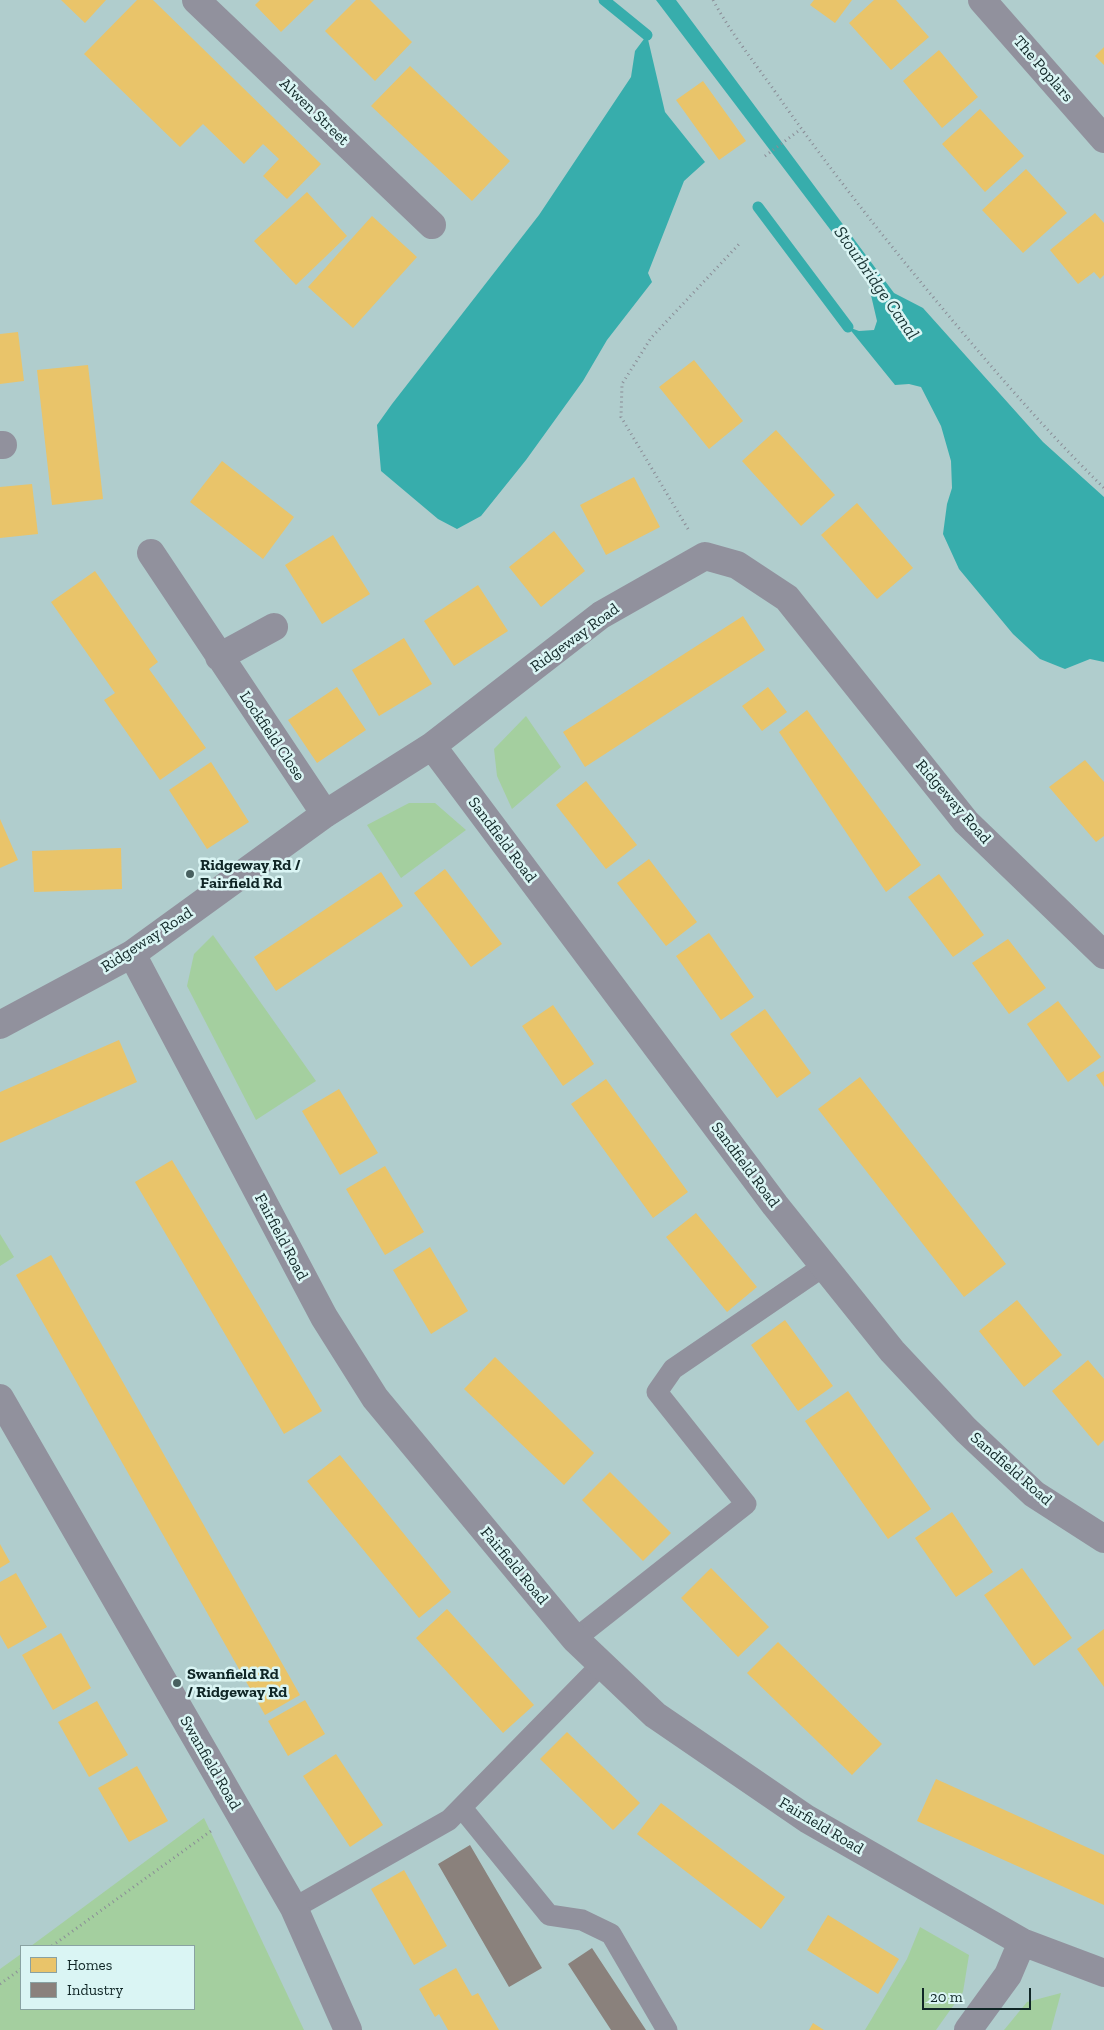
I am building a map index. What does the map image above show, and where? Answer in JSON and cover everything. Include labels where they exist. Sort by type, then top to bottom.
[{"type":"street","name":"Alwen Street","points":[[196,0],[432,224]]},
{"type":"street","name":"The Poplars","points":[[982,0],[1104,139]]},
{"type":"street","name":"Lockfield Close","points":[[151,554],[325,814]]},
{"type":"street","name":"Ridgeway Road","points":[[0,1025],[132,954],[325,814],[432,746],[601,615],[705,556],[737,565],[787,598],[966,822],[1104,954]]},
{"type":"street","points":[[219,657],[274,628]]},
{"type":"street","name":"Sandfield Road","points":[[432,746],[763,1190],[892,1351],[966,1430],[1034,1494],[1104,1540]]},
{"type":"street","name":"Fairfield Road","points":[[132,954],[324,1317],[375,1398],[576,1639],[654,1715],[807,1820],[1022,1942],[1104,1973]]},
{"type":"street","name":"Swanfield Road","points":[[0,1398],[294,1908],[348,2030]]},
{"type":"street","points":[[968,2030],[1008,1975],[1022,1942]]},
{"type":"lane","points":[[576,1639],[746,1504],[657,1392],[673,1369],[824,1266]]},
{"type":"lane","points":[[294,1908],[449,1820],[602,1664]]},
{"type":"lane","points":[[462,1808],[549,1915],[582,1920],[611,1934],[667,2030]]},
{"type":"path","points":[[713,0],[726,25],[858,206],[988,364],[1064,448],[1104,488]]},
{"type":"path","points":[[765,156],[800,129]]},
{"type":"path","points":[[705,556],[621,417],[622,384],[650,338],[741,242]]},
{"type":"path","points":[[53,1945],[238,1811]]},
{"type":"path","points":[[0,1984],[20,1970]]},
{"type":"green space","points":[[526,716],[561,767],[512,809],[497,776],[494,749]]},
{"type":"green space","points":[[409,803],[435,803],[466,830],[401,878],[367,825]]},
{"type":"green space","points":[[213,935],[316,1081],[256,1120],[187,986],[194,954]]},
{"type":"green space","points":[[0,1234],[14,1257],[0,1266]]},
{"type":"green space","points":[[204,1818],[304,2030],[0,2030],[0,1969],[20,1955],[20,2010],[195,2010],[195,1945],[32,1945]]},
{"type":"green space","points":[[920,1927],[969,1955],[963,1992],[936,2030],[865,2030],[907,1959]]},
{"type":"green space","points":[[1061,1993],[1051,2030],[1004,2030],[1027,2002]]},
{"type":"water","name":"Stourbridge Canal","points":[[656,0],[676,0],[894,293],[923,308],[1043,442],[1104,497],[1104,662],[1090,659],[1065,669],[1040,659],[1013,634],[959,569],[943,534],[947,504],[952,488],[951,461],[941,426],[921,387],[909,384],[895,385],[848,327],[859,331],[874,330],[877,321],[867,278]]},
{"type":"water","points":[[647,35],[665,112],[705,162],[684,181],[648,273],[652,282],[607,340],[583,381],[526,460],[481,516],[457,529],[438,519],[381,471],[377,425],[539,215],[631,77],[635,51]]},
{"type":"building: Homes","points":[[61,0],[106,0],[85,23]]},
{"type":"building: Homes","points":[[137,0],[153,0],[321,164],[287,199],[263,176],[279,159],[263,144],[244,164],[203,124],[180,147],[84,54]]},
{"type":"building: Homes","points":[[260,0],[314,0],[281,32],[255,5]]},
{"type":"building: Homes","points":[[356,0],[370,0],[412,42],[375,81],[325,31]]},
{"type":"building: Homes","points":[[814,0],[852,0],[835,23],[810,5]]},
{"type":"building: Homes","points":[[874,0],[896,0],[929,37],[891,70],[849,23]]},
{"type":"building: Homes","points":[[1104,47],[1104,65],[1095,56]]},
{"type":"building: Homes","points":[[939,50],[978,97],[942,128],[903,81]]},
{"type":"building: Homes","points":[[410,66],[510,161],[472,201],[371,106]]},
{"type":"building: Homes","points":[[703,81],[746,141],[719,160],[676,100]]},
{"type":"building: Homes","points":[[980,109],[1024,156],[985,192],[942,144]]},
{"type":"building: Homes","points":[[1026,169],[1067,213],[1023,253],[982,210]]},
{"type":"building: Homes","points":[[307,192],[347,236],[296,285],[254,241]]},
{"type":"building: Homes","points":[[1095,213],[1104,223],[1104,275],[1100,279],[1094,272],[1078,284],[1050,250]]},
{"type":"building: Homes","points":[[372,216],[417,257],[353,328],[308,287]]},
{"type":"building: Homes","points":[[18,332],[24,381],[0,384],[0,334]]},
{"type":"building: Homes","points":[[694,360],[743,421],[709,449],[659,387]]},
{"type":"building: Homes","points":[[88,365],[103,499],[52,505],[37,370]]},
{"type":"building: Homes","points":[[776,430],[835,495],[801,526],[742,461]]},
{"type":"building: Homes","points":[[222,461],[294,517],[263,559],[190,502]]},
{"type":"building: Homes","points":[[634,477],[660,527],[606,555],[580,505]]},
{"type":"building: Homes","points":[[32,484],[38,534],[0,538],[0,487]]},
{"type":"building: Homes","points":[[857,503],[913,568],[877,599],[821,535]]},
{"type":"building: Homes","points":[[554,531],[585,571],[541,607],[509,567]]},
{"type":"building: Homes","points":[[333,535],[370,594],[322,624],[285,565]]},
{"type":"building: Homes","points":[[95,571],[158,662],[149,669],[206,748],[160,780],[104,700],[115,693],[51,602]]},
{"type":"building: Homes","points":[[478,585],[508,631],[454,666],[424,621]]},
{"type":"building: Homes","points":[[743,616],[765,650],[585,767],[563,732]]},
{"type":"building: Homes","points":[[404,638],[432,684],[379,716],[352,670]]},
{"type":"building: Homes","points":[[337,687],[366,730],[317,763],[288,720]]},
{"type":"building: Homes","points":[[768,687],[787,712],[762,731],[742,706]]},
{"type":"building: Homes","points":[[807,710],[921,865],[886,892],[779,732]]},
{"type":"building: Homes","points":[[1085,760],[1104,782],[1104,836],[1096,842],[1049,787]]},
{"type":"building: Homes","points":[[211,762],[249,822],[207,849],[169,790]]},
{"type":"building: Homes","points":[[586,781],[637,845],[606,869],[556,805]]},
{"type":"building: Homes","points":[[0,819],[18,860],[0,868]]},
{"type":"building: Homes","points":[[121,848],[122,889],[34,892],[32,851]]},
{"type":"building: Homes","points":[[649,859],[697,922],[666,946],[617,883]]},
{"type":"building: Homes","points":[[445,869],[502,944],[471,967],[414,893]]},
{"type":"building: Homes","points":[[381,872],[403,906],[276,991],[254,957]]},
{"type":"building: Homes","points":[[939,874],[984,935],[953,957],[908,897]]},
{"type":"building: Homes","points":[[709,933],[754,997],[721,1020],[676,956]]},
{"type":"building: Homes","points":[[1008,939],[1046,988],[1009,1014],[972,963]]},
{"type":"building: Homes","points":[[1058,1001],[1101,1057],[1068,1082],[1027,1024]]},
{"type":"building: Homes","points":[[553,1005],[594,1064],[563,1086],[522,1026]]},
{"type":"building: Homes","points":[[765,1009],[811,1073],[777,1098],[730,1034]]},
{"type":"building: Homes","points":[[119,1040],[137,1082],[0,1143],[0,1092]]},
{"type":"building: Homes","points":[[1104,1071],[1104,1087],[1096,1075]]},
{"type":"building: Homes","points":[[860,1077],[1006,1264],[964,1297],[818,1109]]},
{"type":"building: Homes","points":[[606,1079],[688,1192],[653,1218],[571,1104]]},
{"type":"building: Homes","points":[[339,1089],[378,1153],[340,1175],[302,1111]]},
{"type":"building: Homes","points":[[172,1160],[322,1411],[284,1434],[135,1182]]},
{"type":"building: Homes","points":[[385,1166],[424,1232],[385,1255],[346,1189]]},
{"type":"building: Homes","points":[[696,1213],[757,1287],[727,1312],[666,1237]]},
{"type":"building: Homes","points":[[430,1247],[468,1311],[431,1334],[393,1270]]},
{"type":"building: Homes","points":[[51,1255],[300,1695],[265,1715],[16,1275]]},
{"type":"building: Homes","points":[[1017,1300],[1062,1355],[1024,1387],[979,1331]]},
{"type":"building: Homes","points":[[785,1320],[833,1386],[798,1411],[751,1345]]},
{"type":"building: Homes","points":[[495,1357],[594,1453],[564,1485],[464,1389]]},
{"type":"building: Homes","points":[[1088,1360],[1104,1379],[1104,1440],[1098,1446],[1052,1391]]},
{"type":"building: Homes","points":[[848,1391],[931,1509],[888,1539],[805,1421]]},
{"type":"building: Homes","points":[[340,1455],[451,1592],[419,1618],[307,1481]]},
{"type":"building: Homes","points":[[610,1472],[671,1533],[643,1561],[582,1500]]},
{"type":"building: Homes","points":[[952,1512],[993,1572],[956,1597],[915,1538]]},
{"type":"building: Homes","points":[[0,1544],[10,1562],[0,1568]]},
{"type":"building: Homes","points":[[711,1568],[769,1627],[738,1657],[681,1598]]},
{"type":"building: Homes","points":[[1022,1568],[1072,1638],[1034,1666],[984,1595]]},
{"type":"building: Homes","points":[[16,1573],[47,1627],[8,1649],[0,1635],[0,1582]]},
{"type":"building: Homes","points":[[447,1609],[534,1705],[503,1733],[416,1638]]},
{"type":"building: Homes","points":[[1104,1629],[1104,1687],[1077,1649]]},
{"type":"building: Homes","points":[[61,1633],[91,1688],[53,1710],[22,1655]]},
{"type":"building: Homes","points":[[778,1642],[882,1744],[852,1775],[747,1673]]},
{"type":"building: Homes","points":[[305,1700],[325,1734],[288,1756],[268,1721]]},
{"type":"building: Homes","points":[[97,1701],[128,1755],[89,1777],[58,1722]]},
{"type":"building: Homes","points":[[567,1732],[640,1803],[613,1830],[540,1759]]},
{"type":"building: Homes","points":[[336,1754],[383,1825],[350,1847],[303,1776]]},
{"type":"building: Homes","points":[[137,1766],[168,1821],[129,1842],[98,1788]]},
{"type":"building: Homes","points":[[936,1779],[1104,1855],[1104,1905],[917,1821]]},
{"type":"building: Homes","points":[[661,1803],[785,1897],[761,1929],[637,1834]]},
{"type":"building: Homes","points":[[404,1870],[447,1946],[414,1965],[371,1889]]},
{"type":"building: Homes","points":[[828,1915],[899,1959],[878,1994],[807,1950]]},
{"type":"building: Homes","points":[[456,1968],[472,1996],[478,1993],[499,2030],[448,2030],[439,2014],[435,2017],[419,1989]]},
{"type":"building: Homes","points":[[813,2023],[824,2030],[809,2030]]},
{"type":"building: Industry","points":[[470,1845],[542,1968],[509,1987],[438,1864]]},
{"type":"building: Industry","points":[[592,1948],[646,2030],[611,2030],[568,1964]]},
{"type":"waterway","points":[[604,0],[647,35]]},
{"type":"waterway","points":[[758,207],[848,327]]},
{"type":"place","name":"Ridgeway Rd / Fairfield Rd","points":[[190,874]]},
{"type":"place","name":"Swanfield Rd / Ridgeway Rd","points":[[177,1683]]}]
